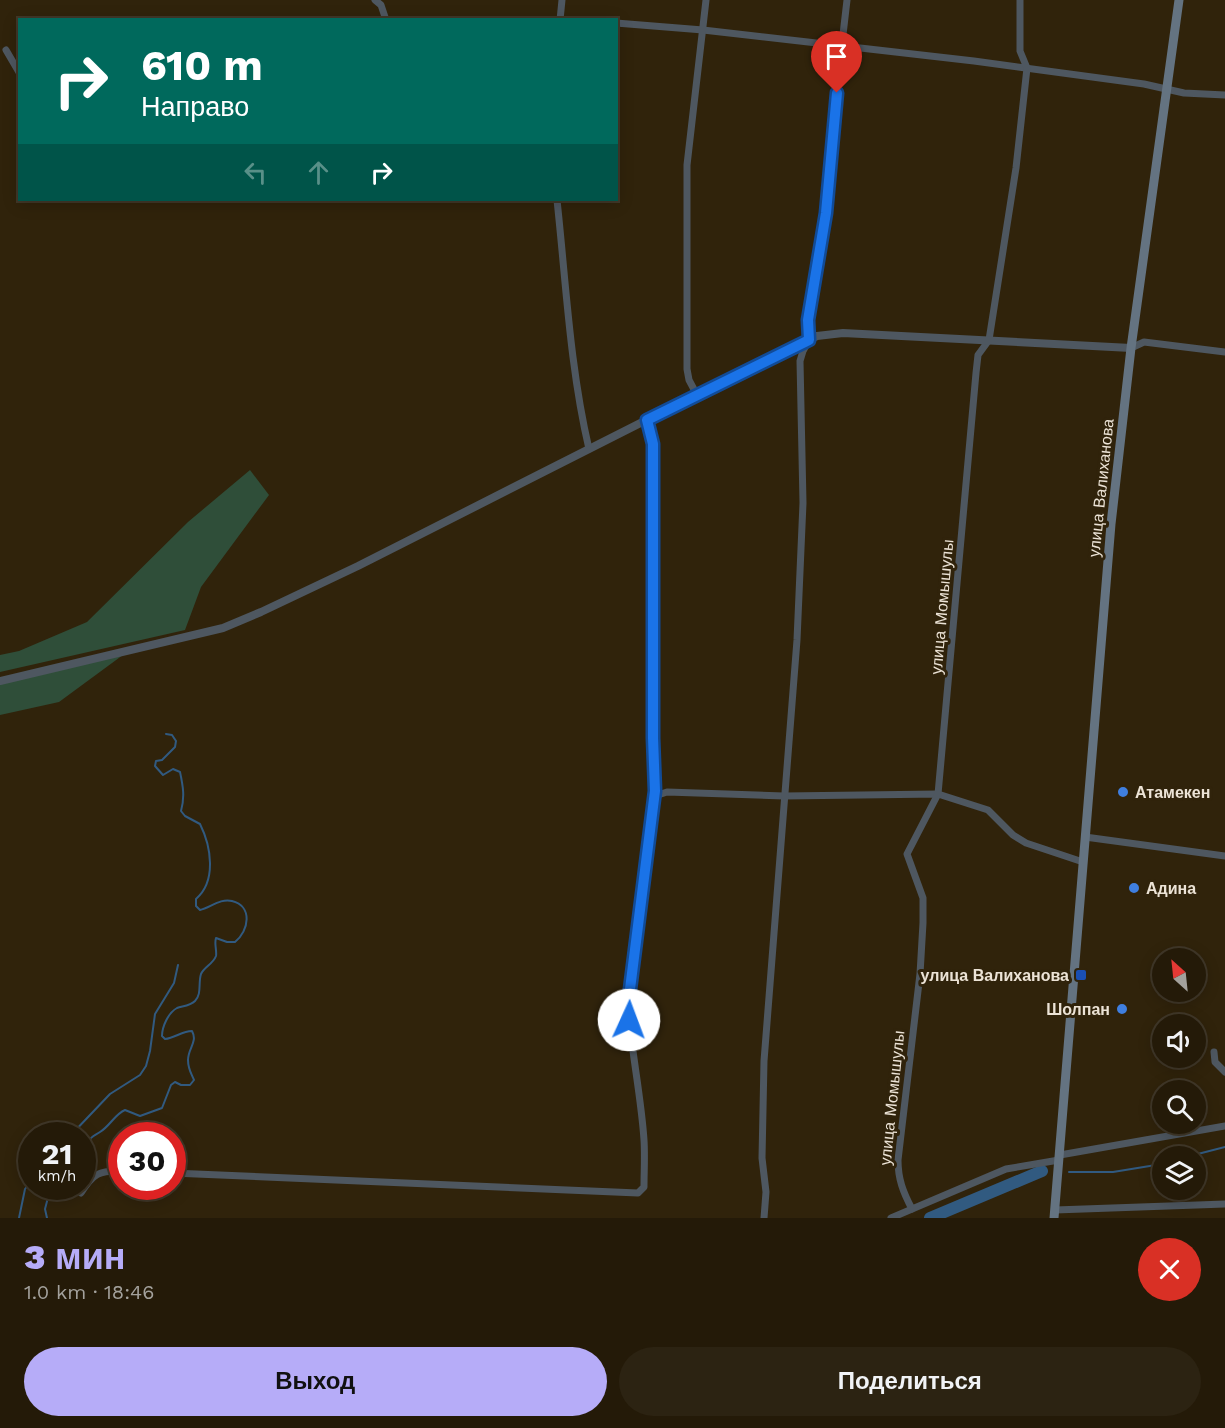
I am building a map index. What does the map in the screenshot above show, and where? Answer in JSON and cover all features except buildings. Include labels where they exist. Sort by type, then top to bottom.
[{"type":"main road","name":"улица Валиханова","points":[[1055,1214],[1111,524],[1131,348],[1179,0]]},
{"type":"street","points":[[375,0],[381,5],[385,18]]},
{"type":"street","points":[[560,18],[562,0]]},
{"type":"street","points":[[697,394],[689,380],[687,369],[687,165],[706,0]]},
{"type":"street","points":[[764,1218],[766,1192],[762,1158],[764,1062],[797,639],[803,502],[800,361],[809,340],[808,320],[826,213],[847,0]]},
{"type":"street","name":"улица Момышулы","points":[[912,1209],[901,1188],[898,1160],[920,974],[923,898],[907,854],[938,794],[978,355],[989,340],[1016,168],[1027,68],[1020,51],[1020,0]]},
{"type":"street","points":[[618,23],[703,30],[1027,68],[1144,84],[1194,94],[1225,95]]},
{"type":"street","points":[[6,50],[18,71]]},
{"type":"street","points":[[557,201],[572,353],[580,413],[589,449]]},
{"type":"street","points":[[0,681],[223,628],[261,612],[358,566],[697,394],[817,336],[843,333],[1131,348],[1144,342],[1225,352]]},
{"type":"street","points":[[186,1174],[638,1193],[644,1187],[644,1142],[628,1005],[655,796],[653,444],[647,420]]},
{"type":"street","points":[[655,796],[667,792],[784,796],[938,794],[988,810],[1013,835],[1026,843],[1083,862]]},
{"type":"street","points":[[1085,837],[1225,856]]},
{"type":"street","points":[[1214,1052],[1215,1062],[1225,1072]]},
{"type":"street","points":[[891,1218],[1006,1169],[1225,1126]]},
{"type":"street","points":[[1055,1214],[1225,1204]]},
{"type":"green space","points":[[250,470],[269,495],[201,587],[185,630],[0,672],[0,655],[19,651],[87,622],[188,522]]},
{"type":"green space","points":[[127,652],[59,702],[0,715],[0,682]]},
{"type":"waterway","points":[[96,1134],[125,1110],[140,1116],[162,1108],[171,1085],[175,1082],[190,1085],[194,1080],[188,1060],[194,1038],[192,1031],[165,1039],[162,1036],[164,1025],[174,1010],[191,1004],[197,998],[201,974],[216,956],[216,938],[235,942],[246,926],[246,913],[239,904],[232,901],[219,902],[200,910],[196,906],[196,899],[203,892],[207,883],[209,853],[200,824],[185,816],[181,811],[183,792],[180,772],[173,769],[163,775],[155,766],[156,761],[162,760],[175,747],[176,741],[172,735],[166,734]]},
{"type":"waterway","points":[[83,1122],[110,1094],[140,1075],[146,1066],[155,1014],[174,983],[178,965]]},
{"type":"waterway","points":[[1206,1152],[1225,1147]]},
{"type":"waterway","points":[[1069,1172],[1113,1172],[1152,1166]]},
{"type":"waterway","points":[[930,1218],[1042,1171]]},
{"type":"waterway","points":[[19,1218],[23,1200]]},
{"type":"waterway","points":[[47,1200],[45,1209],[47,1218]]},
{"type":"place","name":"Атамекен","points":[[1123,792]]},
{"type":"place","name":"Адина","points":[[1134,888]]},
{"type":"place","name":"улица Валиханова","points":[[1081,975]]},
{"type":"place","name":"Шолпан","points":[[1122,1009]]},
{"type":"route","points":[[629,1020],[628,1005],[655,791],[653,444],[647,420],[809,340],[808,320],[826,213],[837,93]]}]
